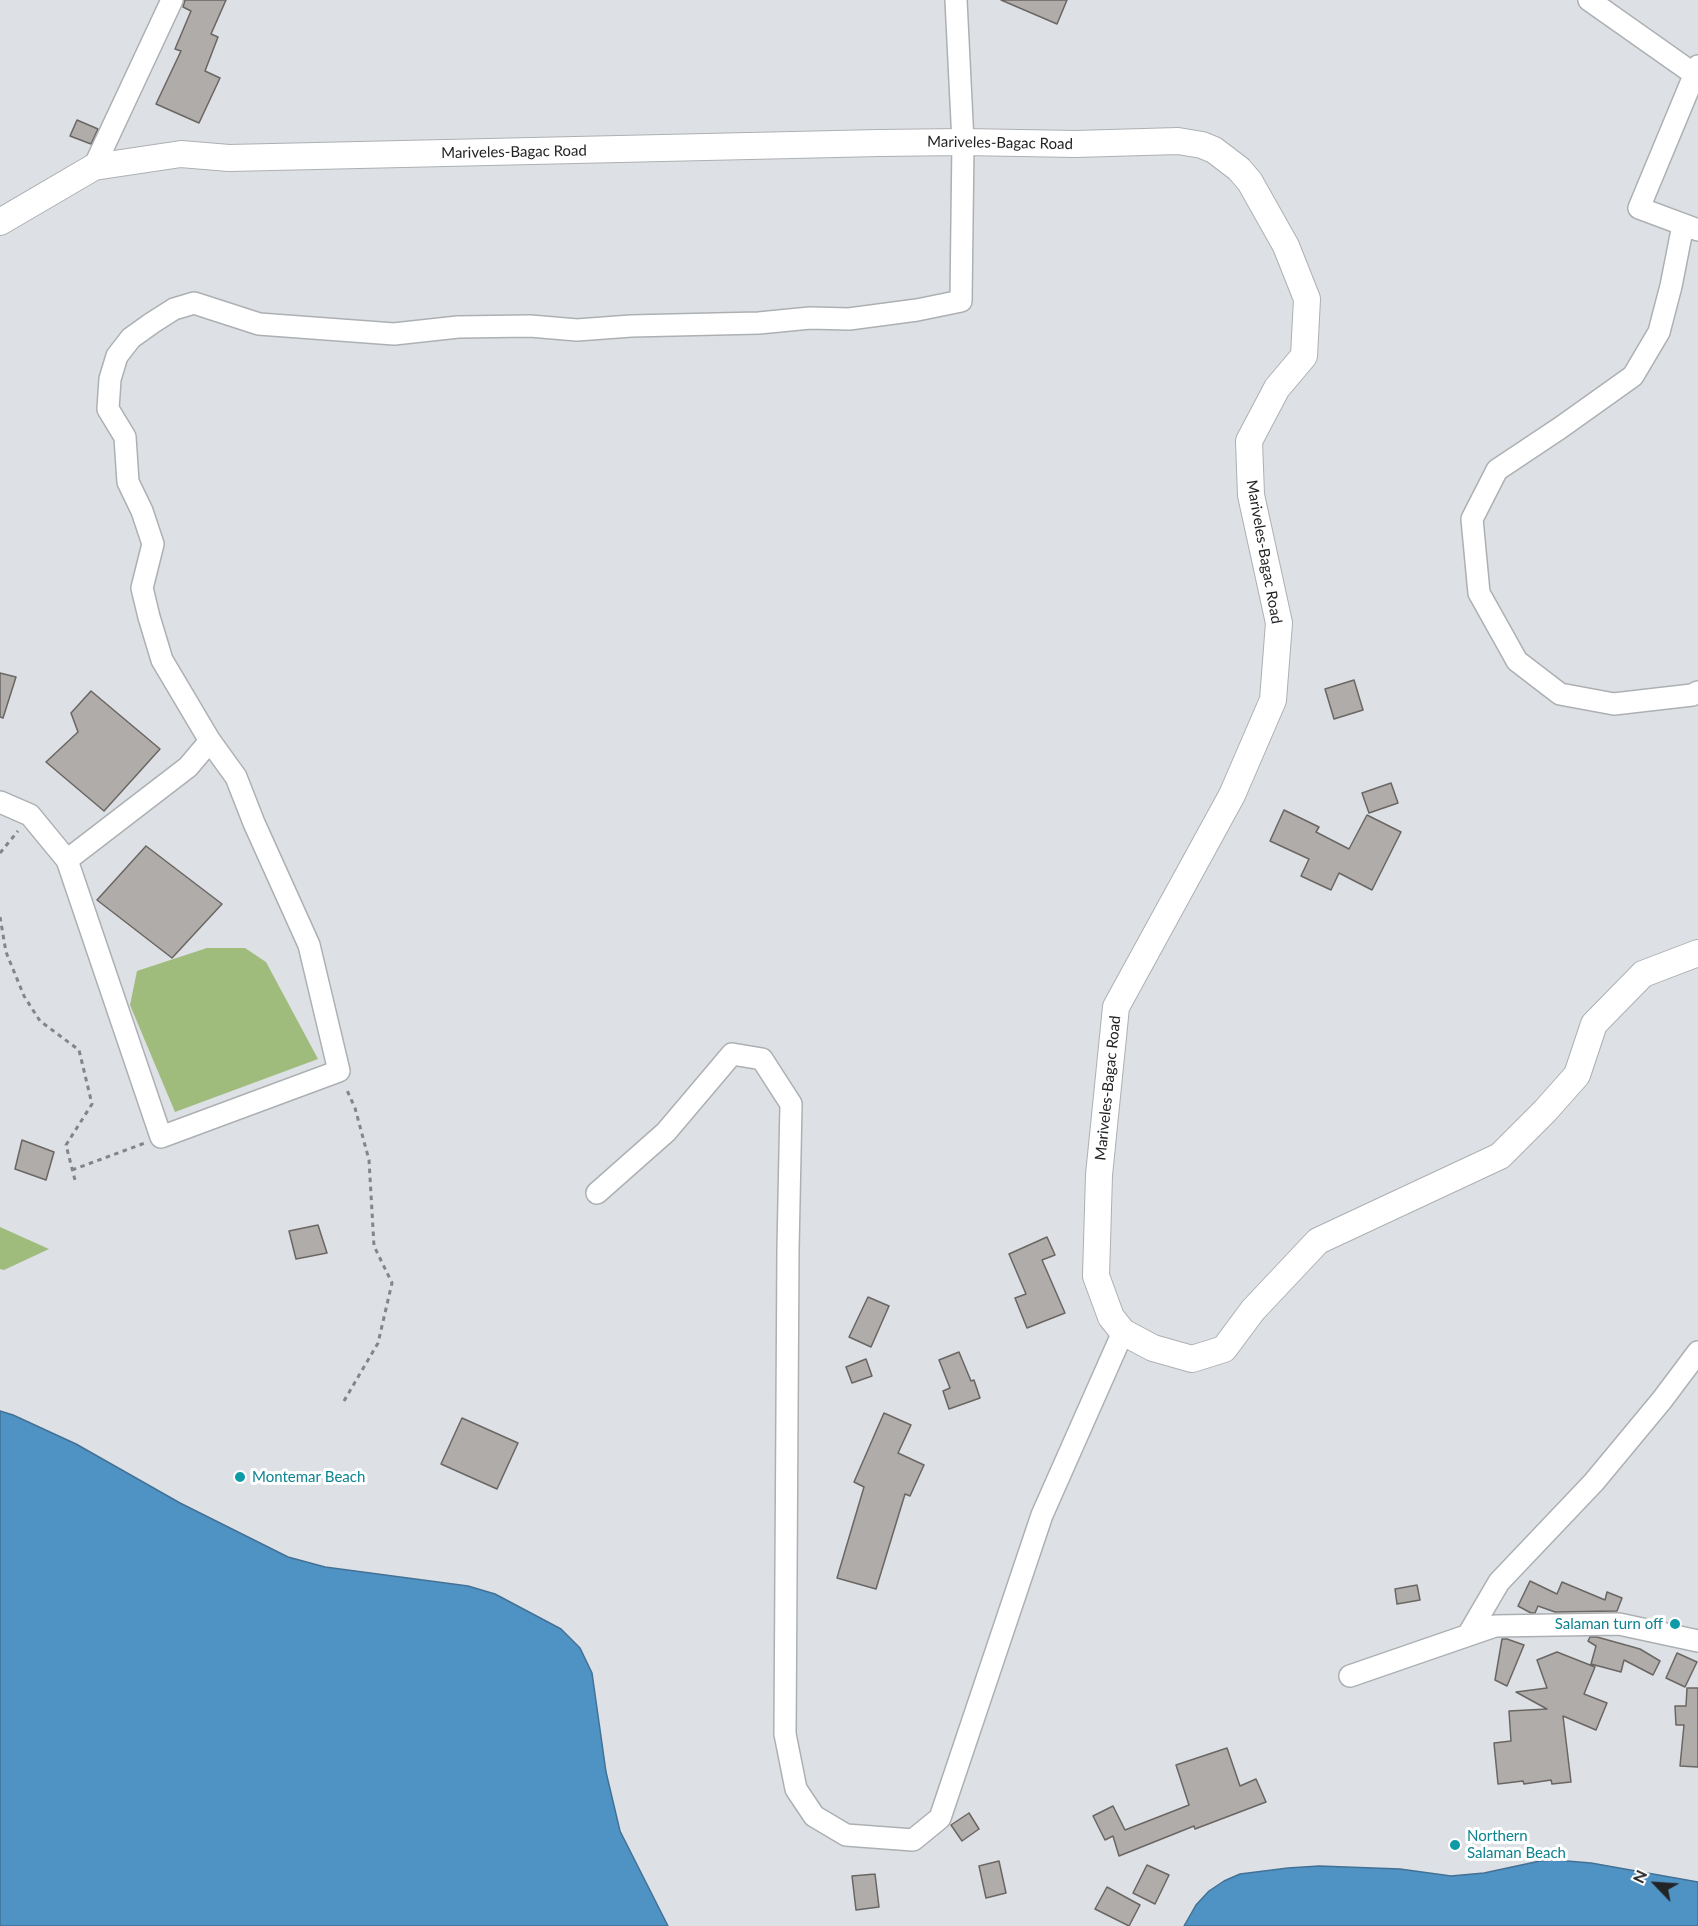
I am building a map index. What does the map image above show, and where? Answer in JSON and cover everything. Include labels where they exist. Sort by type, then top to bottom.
[{"type":"main road","name":"Mariveles-Bagac Road","points":[[0,222],[94,167],[181,154],[241,158],[963,142],[1076,144],[1178,141],[1202,145],[1214,150],[1239,169],[1250,182],[1286,246],[1307,299],[1304,356],[1277,388],[1249,441],[1251,495],[1279,623],[1273,700],[1232,795],[1116,1007],[1099,1175],[1096,1276],[1111,1317],[1123,1332],[1153,1348],[1192,1359],[1224,1349],[1253,1310],[1318,1241],[1500,1156],[1577,1075],[1594,1024],[1643,974],[1698,953]]},
{"type":"street","points":[[94,167],[172,0]]},
{"type":"street","points":[[0,802],[30,815],[67,860],[161,1137],[339,1071],[309,945],[254,823],[236,777],[210,741],[162,660],[148,617],[142,588],[153,544],[142,511],[128,482],[125,437],[108,410],[110,379],[117,356],[131,338],[174,309],[194,303],[259,324],[394,334],[458,327],[530,326],[576,330],[849,318],[917,310],[961,301],[963,142],[956,0]]},
{"type":"street","points":[[1589,0],[1697,72],[1639,208],[1690,227],[1659,332],[1633,376],[1497,470],[1472,519],[1479,593],[1517,661],[1560,694],[1614,704],[1692,695],[1698,692]]},
{"type":"street","points":[[67,860],[189,767],[210,741]]},
{"type":"street","points":[[597,1193],[666,1132],[732,1054],[762,1059],[791,1104],[785,1734],[796,1789],[814,1816],[846,1834],[913,1840],[940,1818],[1042,1515],[1123,1332]]},
{"type":"street","points":[[1468,1635],[1499,1582],[1594,1482],[1662,1400],[1698,1352]]},
{"type":"street","points":[[1350,1676],[1495,1626],[1619,1624],[1698,1641]]},
{"type":"path","points":[[0,853],[30,815]]},
{"type":"path","points":[[0,917],[6,952],[24,996],[40,1021],[79,1050],[92,1104],[66,1145],[76,1184]]},
{"type":"path","points":[[339,1071],[355,1108],[369,1160],[374,1246],[392,1283],[378,1343],[344,1401]]},
{"type":"path","points":[[72,1170],[161,1137]]},
{"type":"green space","points":[[207,948],[245,948],[266,962],[318,1059],[175,1112],[130,1005],[137,971]]},
{"type":"green space","points":[[0,1227],[49,1249],[4,1270],[0,1269]]},
{"type":"water","points":[[0,1411],[76,1444],[180,1503],[288,1557],[325,1567],[468,1586],[495,1594],[561,1629],[580,1648],[592,1673],[606,1772],[620,1831],[668,1926],[0,1926]]},
{"type":"water","points":[[1555,1860],[1591,1863],[1698,1882],[1698,1926],[1184,1926],[1196,1905],[1209,1891],[1240,1874],[1319,1866],[1400,1869],[1451,1876],[1484,1873]]},
{"type":"building","points":[[185,0],[226,0],[211,34],[218,37],[205,71],[220,78],[199,123],[156,104],[181,51],[175,49],[191,11],[183,7]]},
{"type":"building","points":[[1001,0],[1067,0],[1057,24]]},
{"type":"building","points":[[77,120],[98,129],[91,144],[70,136]]},
{"type":"building","points":[[0,673],[16,677],[3,718],[0,717]]},
{"type":"building","points":[[1354,680],[1363,710],[1334,719],[1325,689]]},
{"type":"building","points":[[91,691],[160,749],[104,811],[46,762],[78,732],[71,713]]},
{"type":"building","points":[[1391,783],[1398,803],[1369,813],[1362,793]]},
{"type":"building","points":[[1284,810],[1319,827],[1316,832],[1349,849],[1367,815],[1401,832],[1372,890],[1339,873],[1331,890],[1301,876],[1309,859],[1270,841]]},
{"type":"building","points":[[146,846],[222,904],[172,958],[97,900]]},
{"type":"building","points":[[22,1140],[54,1152],[46,1180],[15,1169]]},
{"type":"building","points":[[318,1225],[327,1253],[296,1259],[289,1231]]},
{"type":"building","points":[[1047,1237],[1055,1255],[1042,1260],[1065,1313],[1027,1328],[1015,1298],[1026,1294],[1009,1254]]},
{"type":"building","points":[[868,1297],[889,1306],[871,1347],[849,1337]]},
{"type":"building","points":[[959,1352],[971,1381],[974,1380],[980,1398],[949,1409],[943,1391],[950,1388],[939,1360]]},
{"type":"building","points":[[866,1359],[872,1376],[852,1383],[846,1367]]},
{"type":"building","points":[[884,1413],[911,1425],[898,1453],[924,1465],[910,1496],[905,1494],[876,1589],[837,1578],[864,1487],[854,1482]]},
{"type":"building","points":[[462,1418],[518,1443],[497,1489],[441,1464]]},
{"type":"building","points":[[1530,1581],[1557,1594],[1562,1582],[1605,1600],[1607,1592],[1622,1598],[1617,1611],[1555,1612],[1538,1606],[1535,1613],[1531,1613],[1518,1606]]},
{"type":"building","points":[[1417,1585],[1420,1600],[1397,1604],[1395,1589]]},
{"type":"building","points":[[1590,1637],[1640,1649],[1660,1661],[1653,1675],[1624,1660],[1621,1672],[1591,1664],[1596,1646],[1588,1641]]},
{"type":"building","points":[[1502,1639],[1524,1645],[1507,1686],[1495,1680]]},
{"type":"building","points":[[1557,1652],[1595,1667],[1584,1694],[1607,1703],[1596,1730],[1563,1716],[1571,1782],[1552,1784],[1551,1780],[1524,1784],[1523,1781],[1498,1784],[1494,1743],[1511,1741],[1509,1711],[1547,1709],[1516,1692],[1547,1688],[1537,1660]]},
{"type":"building","points":[[1677,1653],[1697,1662],[1685,1687],[1666,1678]]},
{"type":"building","points":[[1687,1688],[1698,1688],[1698,1767],[1680,1766],[1684,1725],[1676,1725],[1675,1706],[1686,1706]]},
{"type":"building","points":[[1227,1748],[1240,1786],[1256,1779],[1266,1802],[1195,1829],[1194,1826],[1119,1856],[1113,1836],[1105,1840],[1093,1816],[1113,1806],[1125,1830],[1189,1805],[1176,1765]]},
{"type":"building","points":[[969,1813],[979,1829],[962,1841],[951,1825]]},
{"type":"building","points":[[999,1861],[1006,1893],[986,1898],[979,1866]]},
{"type":"building","points":[[1147,1865],[1169,1875],[1155,1904],[1133,1893]]},
{"type":"building","points":[[875,1874],[879,1907],[856,1910],[852,1876]]},
{"type":"building","points":[[1107,1887],[1140,1905],[1129,1926],[1095,1909]]},
{"type":"place","name":"Montemar Beach","points":[[240,1477]]},
{"type":"place","name":"Salaman turn off","points":[[1675,1624]]},
{"type":"place","name":"Northern Salaman Beach","points":[[1455,1845]]}]
